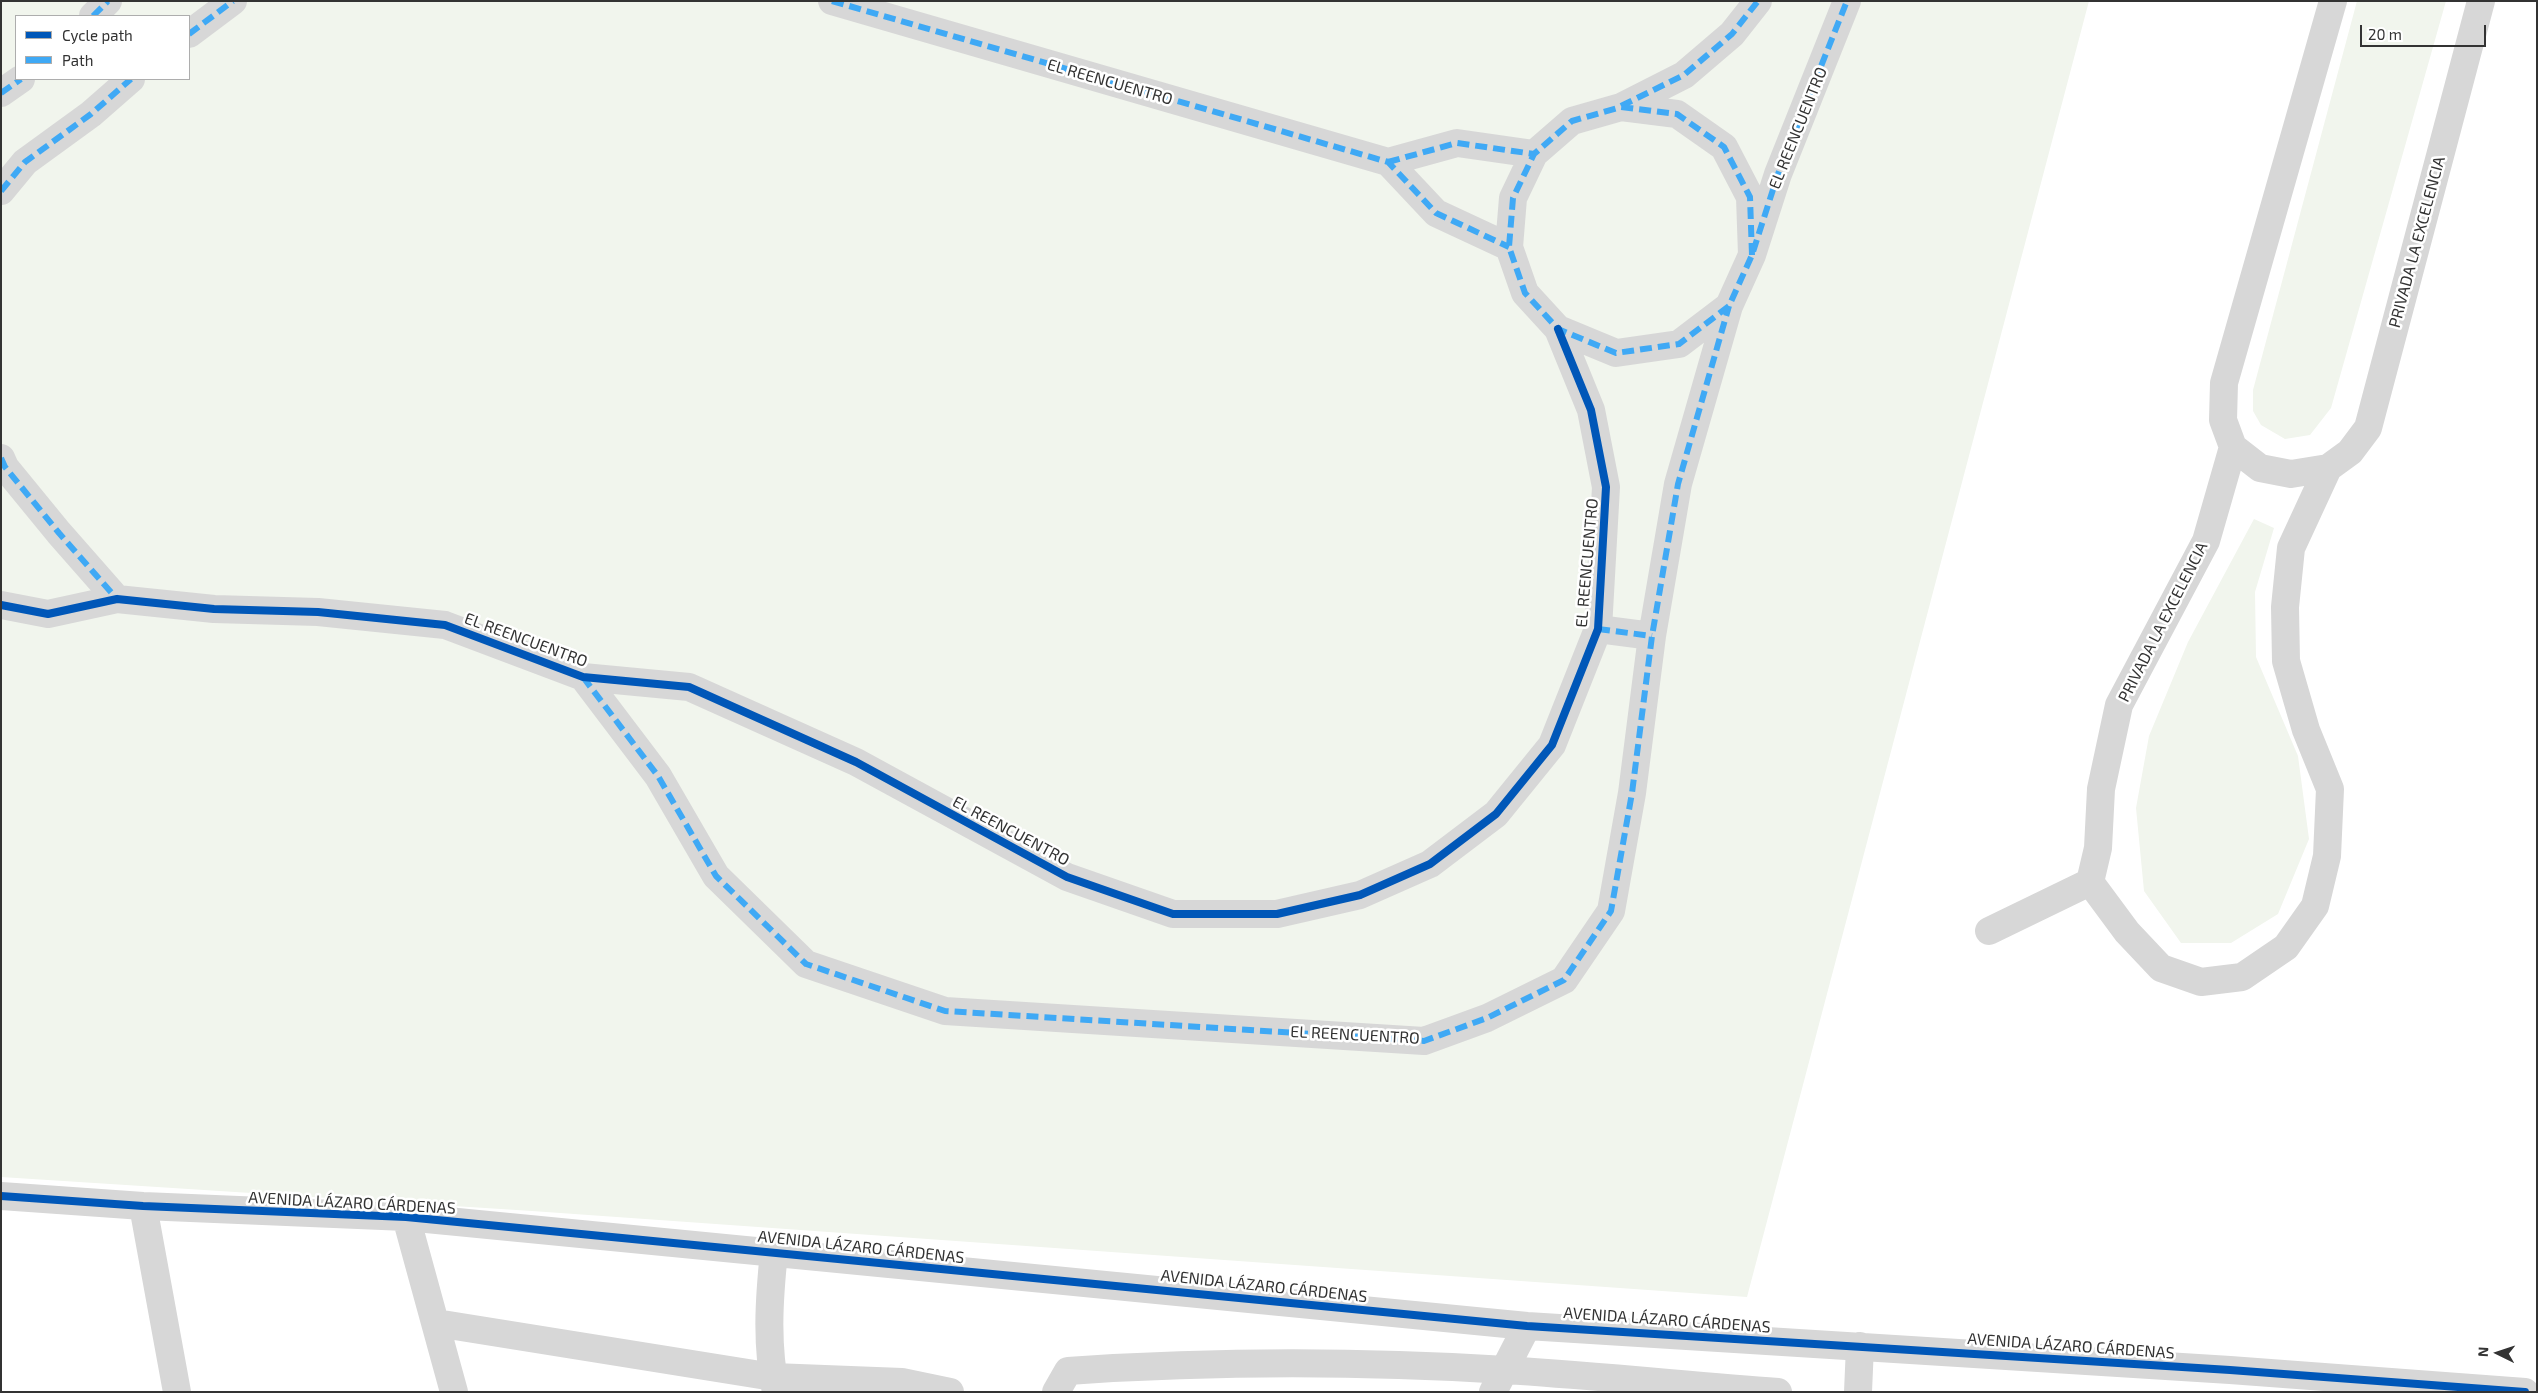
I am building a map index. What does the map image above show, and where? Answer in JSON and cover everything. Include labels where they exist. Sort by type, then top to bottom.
[{"type":"street","points":[[94,15],[108,1]]},
{"type":"street","points":[[190,33],[233,1]]},
{"type":"street","name":"EL REENCUENTRO","points":[[832,1],[1388,162]]},
{"type":"street","points":[[1729,306],[1679,344],[1616,352],[1558,329],[1526,293],[1509,247],[1512,198],[1534,154],[1572,121],[1621,106],[1684,75],[1732,34],[1758,1]]},
{"type":"street","name":"EL REENCUENTRO","points":[[583,677],[658,776],[716,876],[806,964],[945,1011],[1424,1041],[1487,1018],[1564,980],[1611,911],[1632,793],[1652,636],[1678,484],[1729,306],[1752,255],[1778,174],[1847,1]]},
{"type":"street","points":[[2233,447],[2223,420],[2224,383],[2333,1]]},
{"type":"street","name":"PRIVADA LA EXCELENCIA","points":[[2328,468],[2290,548],[2285,607],[2286,662],[2306,730],[2330,789],[2327,856],[2315,906],[2286,947],[2242,977],[2201,982],[2161,968],[2127,932],[2090,882],[2098,848],[2101,788],[2119,705],[2206,541],[2233,447],[2260,468],[2292,474],[2328,468],[2350,452],[2368,428],[2481,1]]},
{"type":"street","points":[[1,94],[20,80]]},
{"type":"street","points":[[1,191],[25,162],[91,114],[130,80]]},
{"type":"street","points":[[1621,106],[1677,114],[1724,147],[1750,198],[1752,255]]},
{"type":"street","points":[[1509,247],[1436,213],[1388,162],[1457,143],[1534,154]]},
{"type":"street","name":"EL REENCUENTRO","points":[[1,605],[48,614],[117,599],[214,609],[318,612],[445,625],[583,677],[689,687],[856,762],[1067,877],[1173,914],[1276,914],[1360,895],[1430,864],[1496,814],[1552,745],[1598,628],[1606,487],[1591,410],[1558,329]]},
{"type":"street","points":[[1,458],[5,467],[59,534],[117,599]]},
{"type":"street","points":[[1598,628],[1652,636]]},
{"type":"street","points":[[1989,931],[2090,882]]},
{"type":"street","name":"AVENIDA LÁZARO CÁRDENAS","points":[[1,1196],[143,1206],[406,1217],[1527,1326],[1860,1346],[2230,1381],[2525,1392]]},
{"type":"street","points":[[143,1206],[177,1392]]},
{"type":"street","points":[[406,1217],[454,1392]]},
{"type":"street","points":[[774,1252],[769,1302],[769,1341],[775,1384]]},
{"type":"street","points":[[436,1323],[775,1384],[902,1382],[950,1392]]},
{"type":"street","points":[[1499,1381],[1527,1326]]},
{"type":"street","points":[[1858,1392],[1860,1346]]},
{"type":"street","points":[[1056,1392],[1068,1371],[1134,1366],[1277,1363],[1499,1381],[1778,1392]]},
{"type":"shaded area","points":[[1,1],[2089,1],[1747,1297],[532,1211],[1,1177]]},
{"type":"shaded area","points":[[2357,1],[2446,1],[2331,408],[2310,435],[2285,439],[2261,425],[2253,411],[2253,390]]},
{"type":"shaded area","points":[[2254,519],[2274,528],[2255,592],[2256,657],[2298,756],[2309,839],[2278,914],[2231,943],[2181,943],[2144,891],[2136,808],[2149,736],[2188,642]]},
{"type":"marked path","points":[[94,15],[108,1]]},
{"type":"marked path","points":[[190,33],[233,1]]},
{"type":"marked path","points":[[832,1],[1388,162],[1436,213],[1509,247]]},
{"type":"marked path","points":[[1621,106],[1684,75],[1732,34],[1758,1]]},
{"type":"marked path","points":[[1752,255],[1750,197],[1724,147],[1677,114],[1621,107],[1572,121],[1534,154],[1513,198],[1509,247],[1525,293],[1558,329],[1616,353],[1679,344],[1729,306],[1752,255],[1778,174],[1847,1]]},
{"type":"marked path","points":[[1,93],[20,80]]},
{"type":"marked path","points":[[1,191],[25,162],[91,114],[130,80]]},
{"type":"marked path","points":[[1388,162],[1457,143],[1534,154]]},
{"type":"marked path","points":[[583,677],[658,776],[716,876],[806,964],[945,1011],[1424,1041],[1487,1018],[1564,980],[1611,911],[1632,793],[1652,636],[1678,484],[1729,306]]},
{"type":"marked path","points":[[1,458],[5,467],[59,533],[117,599]]},
{"type":"marked path","points":[[1598,629],[1652,636]]},
{"type":"cycle path","points":[[1,605],[48,614],[117,599],[214,609],[318,612],[445,625],[583,677],[689,687],[856,762],[1067,877],[1173,914],[1277,914],[1360,895],[1430,864],[1496,814],[1552,745],[1598,629],[1606,487],[1591,410],[1558,329]]},
{"type":"cycle path","points":[[1,1196],[143,1206],[406,1217],[1527,1326],[2230,1370],[2525,1392]]}]
